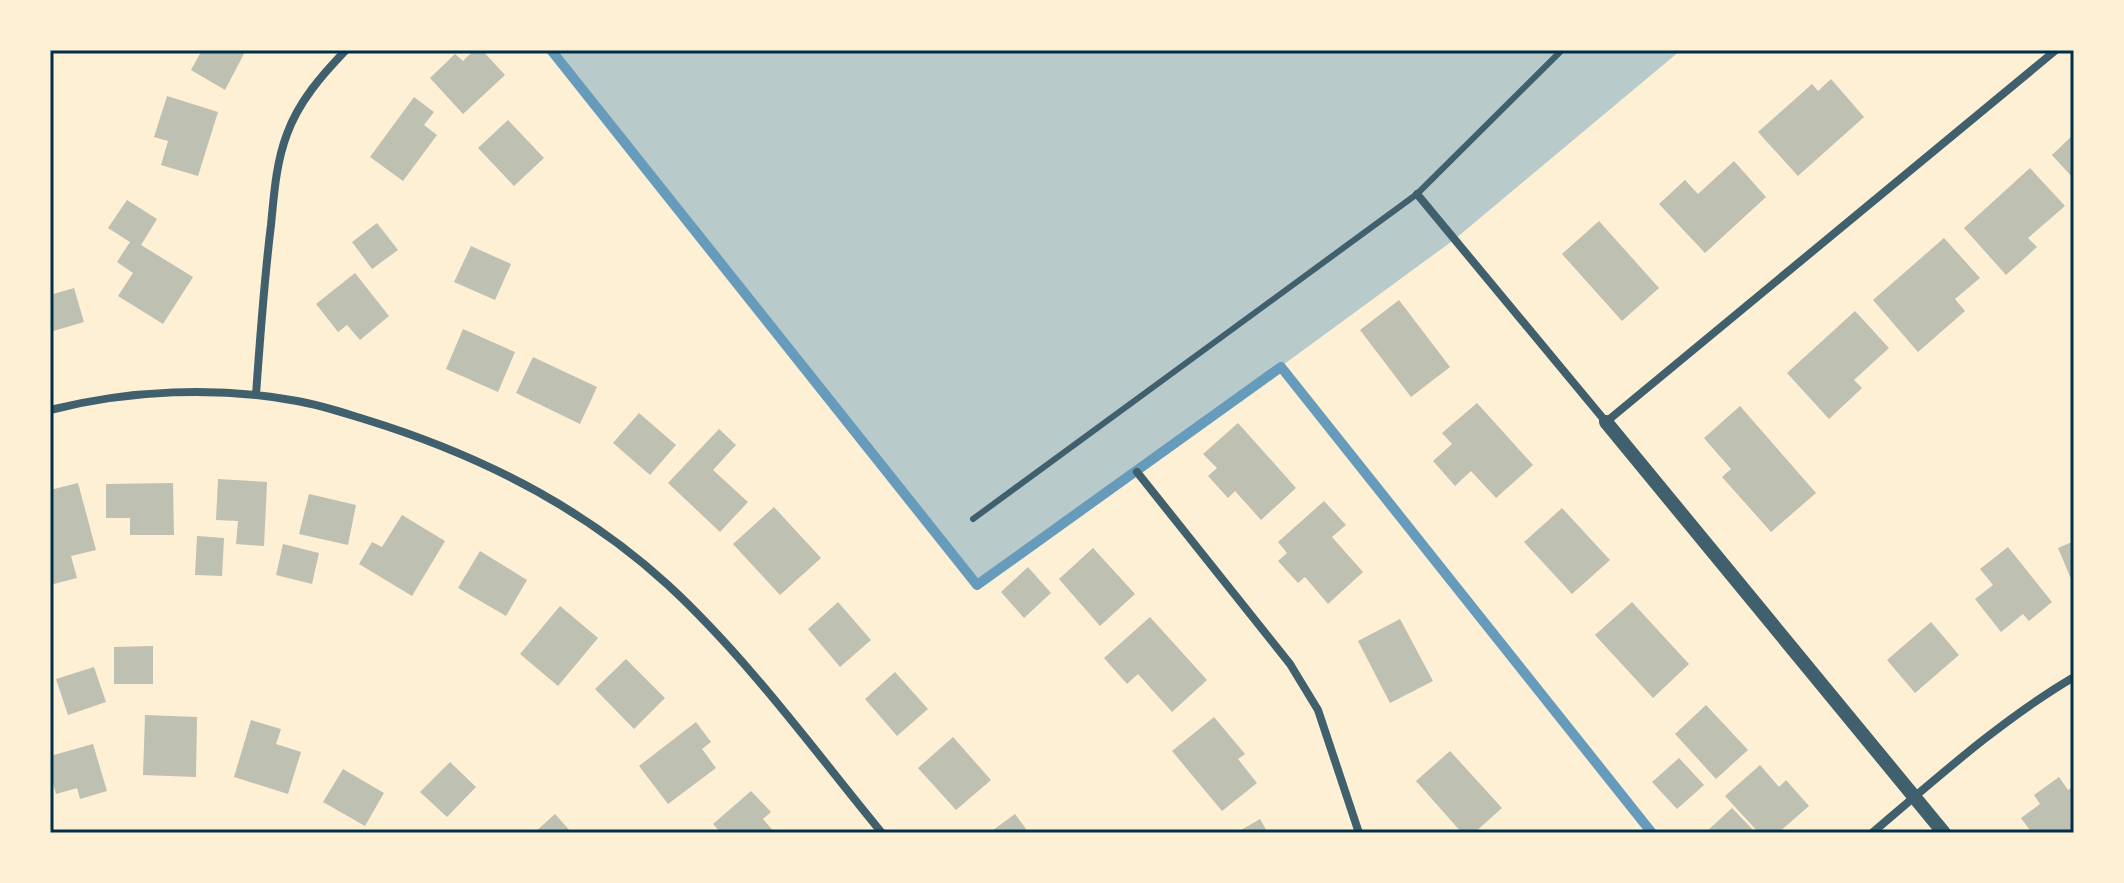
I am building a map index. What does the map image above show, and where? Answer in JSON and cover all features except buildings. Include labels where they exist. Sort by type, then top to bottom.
[{"type":"street","points":[[256,395],[262,299],[277,167],[287,134],[302,102],[346,50]]},
{"type":"street","points":[[1606,422],[2056,50]]},
{"type":"street","points":[[1417,194],[1944,833]]},
{"type":"street","points":[[50,410],[129,396],[193,392],[256,395],[334,410],[411,433],[486,463],[609,538],[667,584],[738,656],[882,833]]},
{"type":"street","points":[[1137,472],[1290,664],[1311,698],[1328,736],[1359,833]]},
{"type":"street","points":[[1872,833],[2031,704],[2074,677]]},
{"type":"lane","points":[[973,519],[1417,194],[1562,50]]},
{"type":"shaded area","points":[[555,50],[1681,50],[1455,239],[977,585]]},
{"type":"waterway","points":[[551,50],[977,585],[1281,367],[1652,833]]}]
